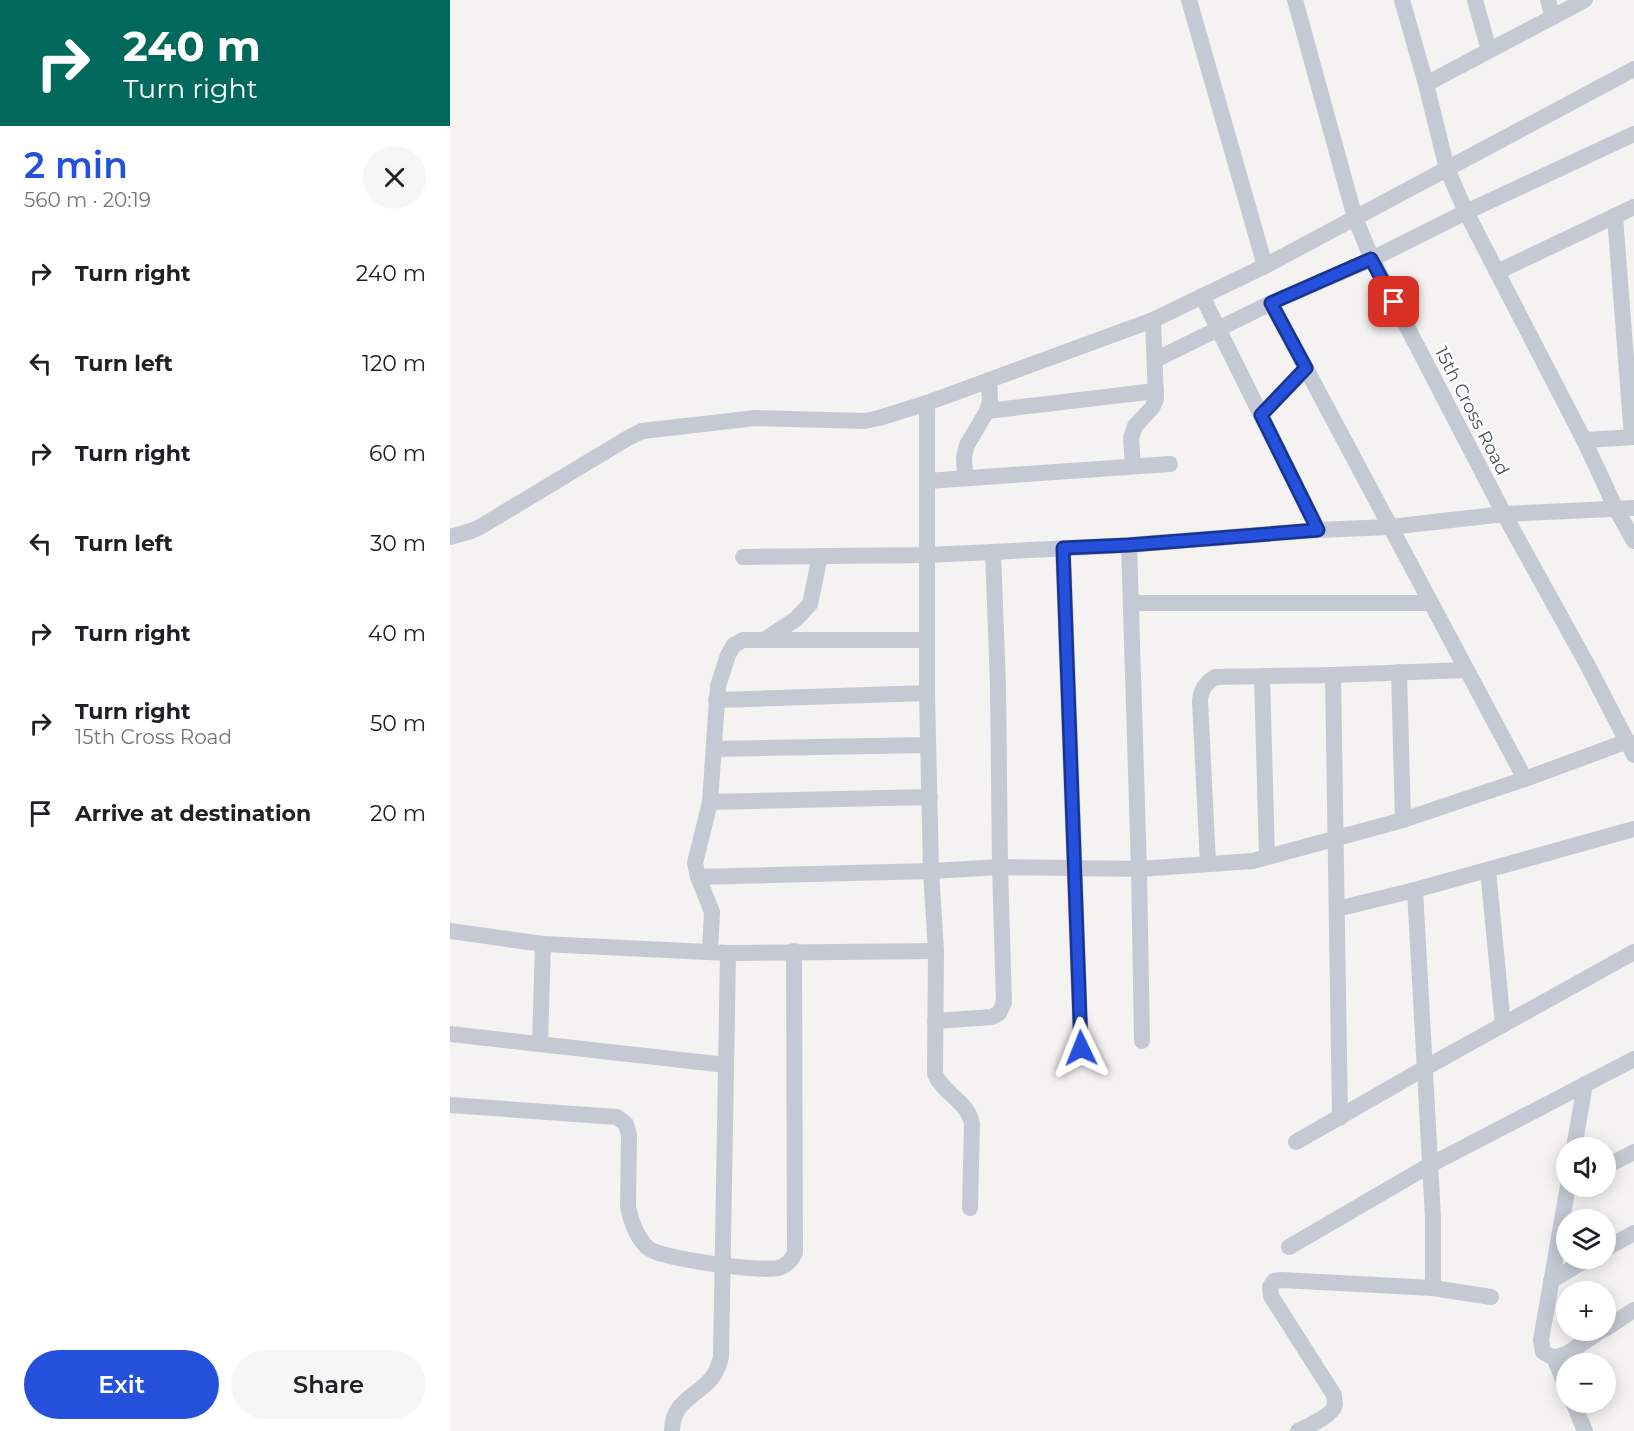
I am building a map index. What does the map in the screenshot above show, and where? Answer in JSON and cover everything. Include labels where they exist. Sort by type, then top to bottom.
[{"type":"street","points":[[1189,0],[1265,266]]},
{"type":"street","name":"15th Cross Road","points":[[1295,0],[1355,218],[1371,259],[1503,514],[1631,748]]},
{"type":"street","points":[[1402,0],[1447,169],[1466,212],[1634,540]]},
{"type":"street","points":[[1475,0],[1489,50]]},
{"type":"street","points":[[1548,0],[1553,17]]},
{"type":"street","points":[[1426,84],[1585,0]]},
{"type":"street","points":[[450,537],[471,531],[642,431],[756,418],[865,421],[927,403],[1153,320],[1265,266],[1634,69]]},
{"type":"street","points":[[1155,360],[1271,303],[1371,259],[1634,134]]},
{"type":"street","points":[[1497,272],[1634,207]]},
{"type":"street","points":[[1584,440],[1633,437],[1615,216]]},
{"type":"street","points":[[1202,296],[1318,530]]},
{"type":"street","points":[[1271,303],[1525,779]]},
{"type":"street","points":[[1133,466],[1131,438],[1135,426],[1152,408],[1156,399],[1153,320]]},
{"type":"street","points":[[1261,415],[1306,368]]},
{"type":"street","points":[[965,478],[964,456],[967,445],[987,411],[990,401],[989,380]]},
{"type":"street","points":[[987,411],[1156,391]]},
{"type":"street","points":[[927,403],[927,693],[931,872],[936,951],[935,1074],[938,1082],[965,1107],[970,1116],[972,1124],[970,1208]]},
{"type":"street","points":[[927,481],[1170,464]]},
{"type":"street","points":[[743,557],[926,555],[1129,545],[1318,530],[1390,527],[1503,514],[1634,508]]},
{"type":"street","points":[[1129,545],[1142,1041]]},
{"type":"street","points":[[1063,548],[1081,1048]]},
{"type":"street","points":[[935,1022],[992,1017],[999,1013],[1004,1003],[993,552]]},
{"type":"street","points":[[763,640],[796,619],[810,604],[820,556]]},
{"type":"street","points":[[1131,603],[1430,603]]},
{"type":"street","points":[[710,952],[712,912],[695,863],[710,802],[718,686],[728,655],[734,645],[743,640],[927,640]]},
{"type":"street","points":[[1208,864],[1201,691],[1206,683],[1215,677],[1466,669]]},
{"type":"street","points":[[1399,672],[1403,820]]},
{"type":"street","points":[[1333,675],[1340,1118]]},
{"type":"street","points":[[1262,676],[1267,857]]},
{"type":"street","points":[[716,700],[927,693]]},
{"type":"street","points":[[715,749],[928,745]]},
{"type":"street","points":[[698,877],[931,872],[1000,867],[1139,869],[1253,861],[1403,820],[1525,779],[1631,748]]},
{"type":"street","points":[[710,802],[930,798]]},
{"type":"street","points":[[1336,909],[1415,890],[1634,828]]},
{"type":"street","points":[[1488,870],[1503,1025]]},
{"type":"street","points":[[1415,890],[1433,1217],[1433,1288]]},
{"type":"street","points":[[450,931],[543,944],[728,953],[936,951]]},
{"type":"street","points":[[540,1044],[543,944]]},
{"type":"street","points":[[450,1105],[617,1118],[626,1124],[629,1135],[628,1207],[630,1218],[641,1240],[648,1248],[658,1254],[722,1265],[780,1268],[790,1262],[795,1253],[794,951]]},
{"type":"street","points":[[672,1431],[672,1419],[676,1410],[712,1378],[718,1369],[721,1356],[728,953]]},
{"type":"street","points":[[1296,1142],[1633,954]]},
{"type":"street","points":[[450,1034],[726,1065]]},
{"type":"street","points":[[1289,1246],[1430,1165],[1634,1059]]},
{"type":"street","points":[[1576,1137],[1585,1084]]},
{"type":"street","points":[[1616,1161],[1634,1152]]},
{"type":"street","points":[[1556,1363],[1554,1358],[1543,1352],[1541,1340],[1566,1197]]},
{"type":"street","points":[[1616,1244],[1634,1233]]},
{"type":"street","points":[[1551,1281],[1571,1269]]},
{"type":"street","points":[[1298,1431],[1323,1418],[1331,1411],[1335,1404],[1334,1395],[1271,1296],[1270,1287],[1274,1281],[1433,1288],[1491,1297]]},
{"type":"street","points":[[1616,1322],[1634,1310]]},
{"type":"street","points":[[1554,1358],[1568,1353],[1587,1341]]},
{"type":"street","points":[[1578,1413],[1585,1431]]},
{"type":"route","points":[[1081,1048],[1063,548],[1318,530],[1261,415],[1306,368],[1271,303],[1371,259],[1394,302]]}]
